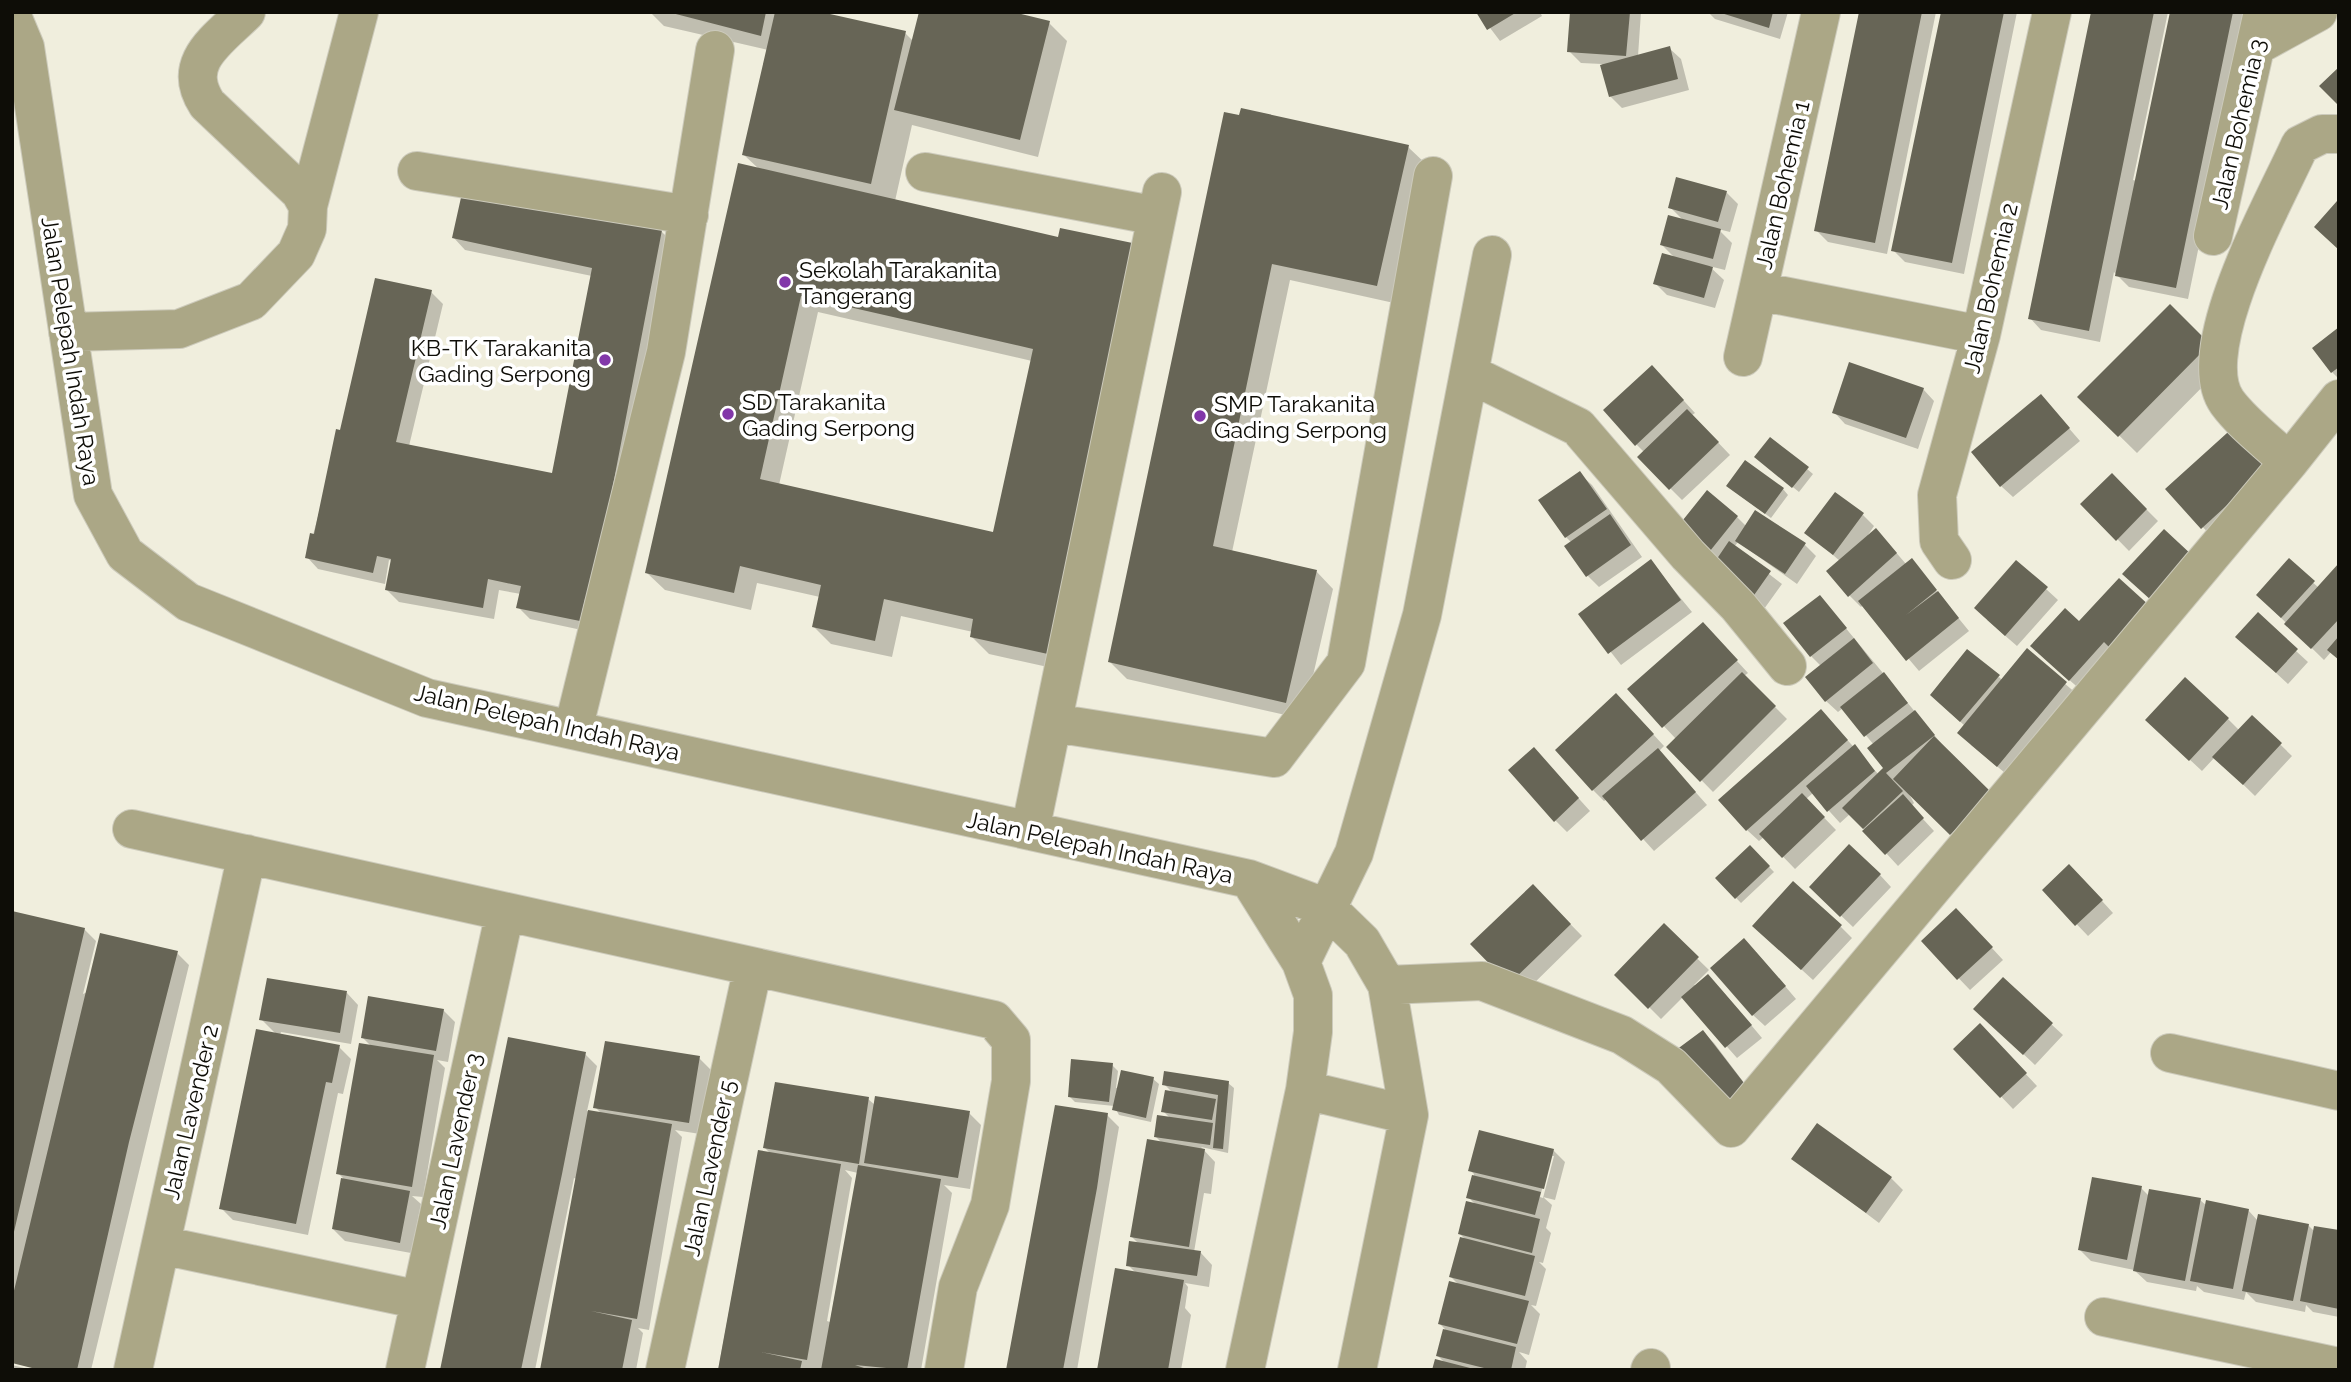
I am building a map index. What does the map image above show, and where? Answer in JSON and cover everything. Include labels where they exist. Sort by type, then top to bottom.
[{"type":"street","points":[[246,12],[200,62],[196,77],[199,92],[207,104],[300,192],[308,206]]},
{"type":"street","points":[[68,332],[179,329],[251,301],[296,254],[307,229],[308,206],[359,12]]},
{"type":"street","name":"Jalan Bohemia 1","points":[[1743,357],[1821,12]]},
{"type":"street","name":"Jalan Bohemia 2","points":[[1952,560],[1939,541],[1937,495],[1981,335],[2052,12]]},
{"type":"street","points":[[2260,29],[2318,12]]},
{"type":"street","name":"Jalan Pelepah Indah Raya","points":[[12,16],[25,47],[93,495],[125,554],[188,602],[415,693],[1249,879],[1327,908],[1362,942],[1387,985],[1409,1115],[1357,1370]]},
{"type":"street","name":"Jalan Bohemia 3","points":[[2213,236],[2260,29]]},
{"type":"street","points":[[573,730],[666,352],[715,50]]},
{"type":"street","points":[[2289,463],[2226,400],[2216,360],[2227,306],[2300,145],[2322,134],[2339,134]]},
{"type":"street","points":[[417,170],[689,215]]},
{"type":"street","points":[[925,173],[1160,204],[1030,831]]},
{"type":"street","points":[[1054,723],[1274,758],[1346,663],[1433,176]]},
{"type":"street","points":[[1301,962],[1354,853],[1422,615],[1492,255]]},
{"type":"street","points":[[1758,291],[1981,335]]},
{"type":"street","points":[[1470,374],[1578,426],[1688,555],[1738,606],[1787,666]]},
{"type":"street","points":[[1387,985],[1482,981],[1622,1035],[1671,1066],[1731,1128],[2289,463],[2339,399]]},
{"type":"street","points":[[132,830],[994,1020],[1011,1040],[1011,1081],[990,1205],[958,1287],[944,1370]]},
{"type":"street","name":"Jalan Lavender 2","points":[[133,1370],[247,855]]},
{"type":"street","name":"Jalan Pelepah Indah Raya","points":[[1245,1370],[1305,1090],[1313,1032],[1313,995],[1301,962],[1249,879]]},
{"type":"street","name":"Jalan Lavender 3","points":[[405,1370],[505,912]]},
{"type":"street","name":"Jalan Lavender 5","points":[[665,1370],[753,967]]},
{"type":"street","points":[[2170,1053],[2339,1091]]},
{"type":"street","points":[[1305,1090],[1409,1115]]},
{"type":"street","points":[[161,1245],[420,1300]]},
{"type":"street","points":[[2104,1317],[2339,1367]]},
{"type":"building","points":[[668,12],[766,12],[761,36]]},
{"type":"building","points":[[775,12],[821,12],[906,31],[871,184],[742,155]]},
{"type":"building","points":[[919,12],[1013,12],[1050,21],[1020,140],[894,110]]},
{"type":"building","points":[[1476,12],[1517,12],[1487,30]]},
{"type":"building","points":[[1570,12],[1630,12],[1626,56],[1567,52]]},
{"type":"building","points":[[1718,12],[1773,12],[1769,28]]},
{"type":"building","points":[[1859,12],[1922,12],[1875,243],[1814,231]]},
{"type":"building","points":[[1941,12],[2004,12],[1952,263],[1891,251]]},
{"type":"building","points":[[2091,12],[2154,12],[2089,331],[2028,319]]},
{"type":"building","points":[[2170,12],[2233,12],[2176,288],[2115,276]]},
{"type":"building","points":[[1670,46],[1678,79],[1609,97],[1600,65]]},
{"type":"building","points":[[2339,67],[2339,106],[2319,86]]},
{"type":"building","name":"SMP Tarakanita Gading Serpong","points":[[1241,108],[1409,145],[1377,286],[1272,264],[1213,546],[1317,570],[1286,703],[1108,662],[1224,112],[1239,115]]},
{"type":"building","name":"SD Tarakanita Gading Serpong","points":[[738,163],[1058,237],[1060,228],[1147,246],[1057,656],[970,637],[973,619],[884,599],[875,641],[812,627],[821,585],[740,566],[734,593],[645,573]],"holes":[[[801,296],[1033,349],[993,532],[760,479]]]},
{"type":"building","points":[[1676,177],[1727,191],[1718,222],[1668,208]]},
{"type":"building","name":"KB-TK Tarakanita Gading Serpong","points":[[464,184],[662,230],[613,485],[588,600],[585,599],[580,621],[516,608],[521,586],[488,579],[483,608],[385,590],[391,559],[377,556],[373,573],[305,558],[310,533],[314,534],[336,429],[340,430],[375,278],[432,290],[396,442],[552,473],[592,268],[452,238]]},
{"type":"building","points":[[2337,201],[2339,203],[2339,250],[2314,227]]},
{"type":"building","points":[[1668,215],[1721,229],[1713,259],[1660,245]]},
{"type":"building","points":[[1662,253],[1713,267],[1704,298],[1653,284]]},
{"type":"building","points":[[2170,304],[2210,344],[2118,437],[2077,397]]},
{"type":"building","points":[[2339,327],[2339,367],[2331,373],[2312,348]]},
{"type":"building","points":[[1849,362],[1924,388],[1906,438],[1832,413]]},
{"type":"building","points":[[1652,365],[1684,400],[1635,446],[1603,410]]},
{"type":"building","points":[[2041,394],[2070,428],[2000,487],[1971,452]]},
{"type":"building","points":[[1687,409],[1719,442],[1669,490],[1637,457]]},
{"type":"building","points":[[2237,424],[2273,463],[2201,529],[2165,489]]},
{"type":"building","points":[[1770,437],[1809,467],[1792,488],[1754,457]]},
{"type":"building","points":[[1745,460],[1784,488],[1765,514],[1726,486]]},
{"type":"building","points":[[1580,471],[1607,509],[1565,538],[1538,500]]},
{"type":"building","points":[[2112,473],[2147,509],[2116,541],[2080,504]]},
{"type":"building","points":[[1707,490],[1738,516],[1706,556],[1675,530]]},
{"type":"building","points":[[1835,492],[1864,513],[1833,555],[1804,533]]},
{"type":"building","points":[[1755,510],[1806,543],[1785,574],[1735,541]]},
{"type":"building","points":[[1610,514],[1631,545],[1586,577],[1564,546]]},
{"type":"building","points":[[1876,528],[1897,553],[1848,597],[1826,571]]},
{"type":"building","points":[[2164,529],[2193,556],[2152,601],[2122,574]]},
{"type":"building","points":[[1729,541],[1771,571],[1752,598],[1710,569]]},
{"type":"building","points":[[1912,558],[1937,590],[1906,615],[1938,591],[1959,618],[1906,661],[1858,601]]},
{"type":"building","points":[[2289,558],[2315,581],[2281,618],[2256,595]]},
{"type":"building","points":[[1651,559],[1681,600],[1608,654],[1578,614]]},
{"type":"building","points":[[2016,560],[2048,587],[2005,636],[1974,608]]},
{"type":"building","points":[[2339,563],[2339,619],[2311,649],[2284,624]]},
{"type":"building","points":[[2119,578],[2151,607],[2112,650],[2104,642],[2069,681],[2030,646],[2065,608],[2079,621]]},
{"type":"building","points":[[1820,595],[1847,628],[1810,657],[1783,623]]},
{"type":"building","points":[[2258,612],[2298,649],[2276,673],[2235,637]]},
{"type":"building","points":[[1703,622],[1738,660],[1662,728],[1627,689]]},
{"type":"building","points":[[2339,636],[2339,660],[2327,650]]},
{"type":"building","points":[[1854,638],[1873,663],[1825,702],[1805,677]]},
{"type":"building","points":[[2027,648],[2067,682],[1997,767],[1957,733]]},
{"type":"building","points":[[1967,649],[2000,675],[1960,722],[1930,695]]},
{"type":"building","points":[[1742,672],[1776,706],[1700,782],[1666,747]]},
{"type":"building","points":[[1884,672],[1908,703],[1864,737],[1840,707]]},
{"type":"building","points":[[2185,677],[2229,718],[2189,761],[2145,720]]},
{"type":"building","points":[[1616,693],[1654,734],[1592,791],[1555,750]]},
{"type":"building","points":[[1821,709],[1848,740],[1746,831],[1718,800]]},
{"type":"building","points":[[1915,710],[1935,735],[1886,773],[1903,791],[1863,829],[1842,808],[1883,768],[1867,748]]},
{"type":"building","points":[[2252,715],[2282,743],[2243,785],[2212,757]]},
{"type":"building","points":[[1934,736],[1991,792],[1950,835],[1893,779]]},
{"type":"building","points":[[1855,744],[1875,771],[1827,812],[1806,786]]},
{"type":"building","points":[[1534,747],[1579,798],[1554,822],[1508,770]]},
{"type":"building","points":[[1658,748],[1696,792],[1641,841],[1602,796]]},
{"type":"building","points":[[1802,793],[1825,817],[1782,858],[1759,834]]},
{"type":"building","points":[[1903,794],[1924,818],[1885,855],[1862,831]]},
{"type":"building","points":[[1849,844],[1881,874],[1840,917],[1809,887]]},
{"type":"building","points":[[1750,845],[1770,866],[1735,899],[1715,878]]},
{"type":"building","points":[[2069,864],[2103,900],[2075,926],[2042,890]]},
{"type":"building","points":[[1793,881],[1842,925],[1801,970],[1752,926]]},
{"type":"building","points":[[1533,884],[1571,924],[1509,984],[1470,944]]},
{"type":"building","points":[[1956,908],[1993,947],[1957,980],[1921,941]]},
{"type":"building","points":[[12,911],[85,928],[13,1236],[12,1236]]},
{"type":"building","points":[[1664,923],[1699,957],[1648,1009],[1614,975]]},
{"type":"building","points":[[100,933],[178,951],[129,1142],[77,1370],[40,1370],[12,1363],[12,1299]]},
{"type":"building","points":[[1744,938],[1786,986],[1752,1016],[1710,968]]},
{"type":"building","points":[[1708,974],[1752,1025],[1725,1048],[1681,997]]},
{"type":"building","points":[[2003,977],[2053,1023],[2023,1055],[1973,1009]]},
{"type":"building","points":[[267,978],[347,991],[340,1033],[259,1020]]},
{"type":"building","points":[[368,996],[444,1009],[436,1051],[361,1038]]},
{"type":"building","points":[[1980,1023],[2027,1073],[2000,1098],[1953,1049]]},
{"type":"building","points":[[256,1029],[340,1045],[332,1083],[326,1082],[296,1224],[219,1209]]},
{"type":"building","points":[[1703,1030],[1747,1087],[1720,1108],[1676,1050]]},
{"type":"building","points":[[508,1037],[586,1052],[562,1174],[521,1370],[440,1370]]},
{"type":"building","points":[[605,1041],[700,1056],[689,1123],[593,1108]]},
{"type":"building","points":[[359,1043],[434,1055],[412,1187],[336,1174]]},
{"type":"building","points":[[1071,1059],[1113,1063],[1109,1102],[1068,1097]]},
{"type":"building","points":[[1121,1070],[1154,1077],[1146,1118],[1112,1110]]},
{"type":"building","points":[[1164,1071],[1229,1081],[1223,1149],[1213,1148],[1218,1095],[1162,1085]]},
{"type":"building","points":[[775,1082],[869,1097],[859,1164],[763,1148]]},
{"type":"building","points":[[1165,1090],[1216,1099],[1212,1120],[1161,1112]]},
{"type":"building","points":[[875,1096],[970,1111],[958,1178],[864,1163]]},
{"type":"building","points":[[1055,1105],[1108,1113],[1097,1188],[1063,1370],[1006,1370]]},
{"type":"building","points":[[588,1110],[672,1124],[637,1319],[591,1311],[632,1320],[622,1370],[540,1370]]},
{"type":"building","points":[[1157,1115],[1213,1123],[1210,1145],[1154,1137]]},
{"type":"building","points":[[1817,1123],[1892,1177],[1866,1213],[1791,1159]]},
{"type":"building","points":[[1479,1130],[1554,1149],[1544,1189],[1468,1171]]},
{"type":"building","points":[[1147,1139],[1205,1149],[1189,1247],[1130,1237]]},
{"type":"building","points":[[758,1150],[841,1164],[807,1360],[761,1352],[802,1361],[800,1370],[718,1370]]},
{"type":"building","points":[[858,1165],[941,1179],[907,1370],[855,1365],[870,1370],[821,1370]]},
{"type":"building","points":[[1472,1175],[1541,1192],[1535,1215],[1466,1198]]},
{"type":"building","points":[[2092,1177],[2142,1186],[2127,1260],[2078,1250]]},
{"type":"building","points":[[341,1178],[410,1191],[400,1243],[332,1229]]},
{"type":"building","points":[[2149,1189],[2201,1198],[2185,1281],[2133,1271]]},
{"type":"building","points":[[2206,1200],[2249,1209],[2233,1289],[2190,1281]]},
{"type":"building","points":[[1466,1201],[1540,1219],[1532,1253],[1458,1234]]},
{"type":"building","points":[[2258,1214],[2309,1224],[2293,1301],[2242,1291]]},
{"type":"building","points":[[2314,1226],[2339,1230],[2339,1309],[2300,1301]]},
{"type":"building","points":[[1460,1237],[1535,1256],[1525,1296],[1449,1277]]},
{"type":"building","points":[[1129,1241],[1201,1251],[1197,1276],[1126,1266]]},
{"type":"building","points":[[1115,1268],[1184,1280],[1168,1370],[1097,1370]]},
{"type":"building","points":[[1449,1281],[1529,1301],[1517,1344],[1438,1324]]},
{"type":"building","points":[[1443,1329],[1516,1347],[1511,1370],[1492,1370],[1436,1356]]},
{"type":"building","points":[[1435,1359],[1474,1369],[1474,1370],[1432,1370]]},
{"type":"place","name":"Sekolah Tarakanita Tangerang","points":[[785,282]]},
{"type":"place","name":"KB-TK Tarakanita Gading Serpong","points":[[605,360]]},
{"type":"place","name":"SD Tarakanita Gading Serpong","points":[[728,414]]},
{"type":"place","name":"SMP Tarakanita Gading Serpong","points":[[1200,416]]}]
